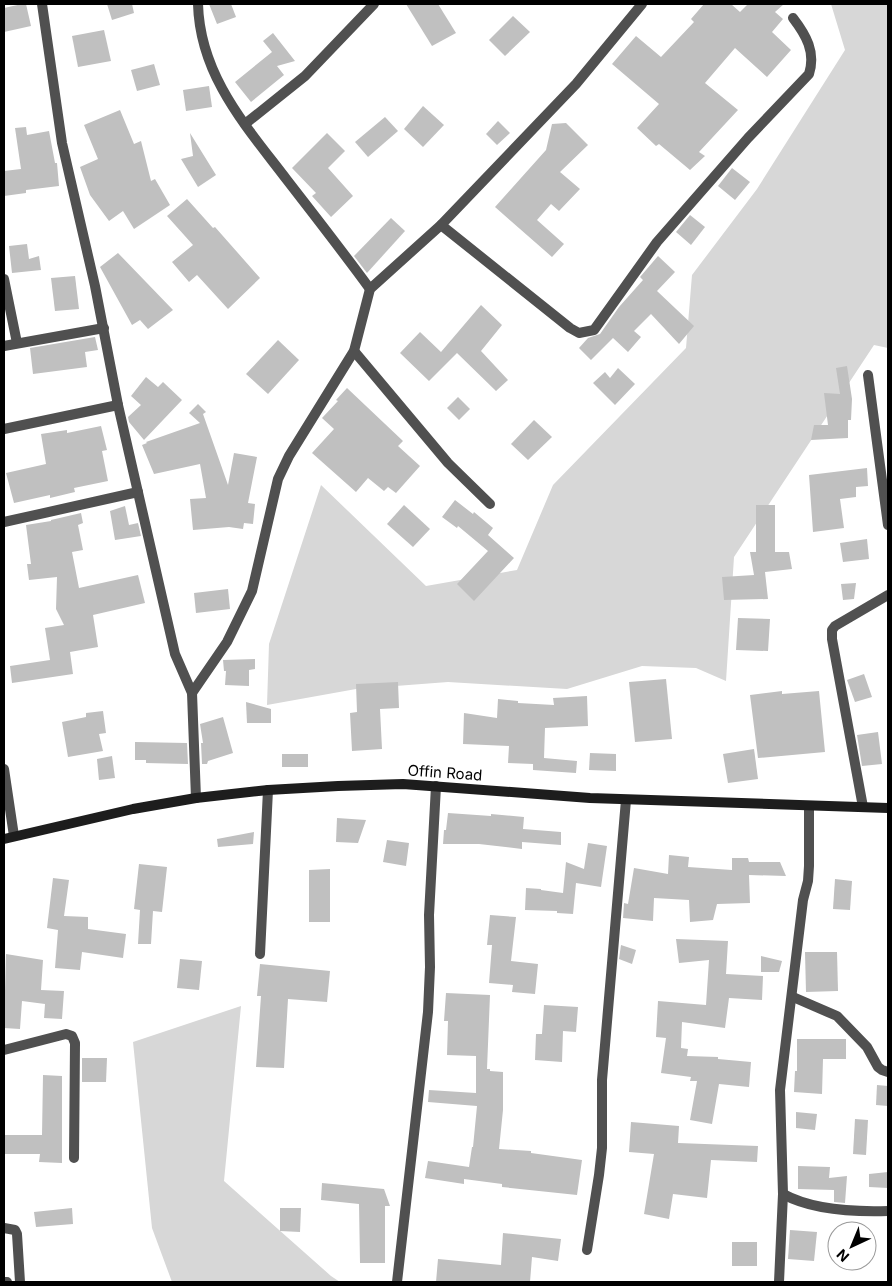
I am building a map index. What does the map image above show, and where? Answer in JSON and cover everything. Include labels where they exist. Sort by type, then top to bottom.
[{"type":"street","points":[[42,4],[62,143],[104,328],[118,405],[175,654],[192,693],[196,798]]},
{"type":"street","points":[[198,4],[204,41],[212,70],[224,93],[245,124],[370,289]]},
{"type":"street","points":[[245,124],[305,76],[374,4]]},
{"type":"street","points":[[192,693],[227,642],[252,591],[278,479],[290,456],[354,352],[370,289],[441,225],[576,84],[642,4]]},
{"type":"street","points":[[441,225],[570,328],[579,333],[594,330],[657,242],[748,138],[809,74],[812,63],[806,35],[793,18]]},
{"type":"street","points":[[4,279],[17,343]]},
{"type":"street","points":[[4,346],[104,328]]},
{"type":"street","points":[[354,352],[448,463],[490,504]]},
{"type":"street","points":[[868,375],[888,525]]},
{"type":"street","points":[[4,429],[118,405]]},
{"type":"street","points":[[4,522],[138,492]]},
{"type":"street","points":[[863,807],[832,639],[832,630],[835,626],[888,595]]},
{"type":"street","points":[[4,769],[14,836]]},
{"type":"street","name":"Offin Road","points":[[4,838],[133,809],[196,798],[268,790],[403,784],[626,800],[888,808]]},
{"type":"street","points":[[397,1282],[428,1012],[430,967],[429,916],[436,786]]},
{"type":"street","points":[[260,954],[268,790]]},
{"type":"street","points":[[587,1250],[600,1175],[602,1080],[626,800]]},
{"type":"street","points":[[778,1282],[783,1194],[780,1090],[803,900],[808,881],[808,806]]},
{"type":"street","points":[[792,997],[837,1016],[867,1047],[878,1067],[888,1072]]},
{"type":"street","points":[[4,1050],[66,1034],[72,1036],[75,1043],[74,1158]]},
{"type":"street","points":[[783,1194],[797,1202],[812,1205],[854,1210],[888,1211]]},
{"type":"street","points":[[4,1228],[15,1230],[18,1234],[20,1282]]},
{"type":"shaded area","points":[[831,4],[888,4],[888,348],[874,345],[734,557],[726,681],[696,668],[642,666],[567,689],[448,682],[356,689],[267,705],[269,644],[321,485],[426,586],[517,570],[553,485],[686,348],[692,275],[757,189],[845,50]]},
{"type":"shaded area","points":[[241,1006],[224,1181],[340,1282],[172,1282],[152,1228],[133,1042]]},
{"type":"building","points":[[26,4],[31,26],[4,32],[4,8]]},
{"type":"building","points":[[107,4],[132,4],[134,13],[112,20]]},
{"type":"building","points":[[209,4],[231,4],[236,17],[217,24]]},
{"type":"building","points":[[406,4],[438,4],[456,33],[432,46]]},
{"type":"building","points":[[704,4],[731,4],[740,12],[748,4],[784,4],[775,12],[783,19],[772,32],[791,50],[767,77],[735,48],[705,83],[738,110],[699,152],[705,156],[690,170],[659,144],[656,146],[637,128],[659,104],[612,64],[636,36],[661,57],[694,22],[691,19]]},
{"type":"building","points":[[513,16],[530,32],[505,56],[489,40]]},
{"type":"building","points":[[104,30],[111,61],[78,67],[72,36]]},
{"type":"building","points":[[273,33],[295,61],[277,66],[284,75],[251,102],[235,82],[272,52],[263,41]]},
{"type":"building","points":[[154,64],[160,85],[137,91],[131,70]]},
{"type":"building","points":[[209,86],[212,107],[186,111],[183,90]]},
{"type":"building","points":[[423,106],[444,125],[423,147],[404,129]]},
{"type":"building","points":[[120,110],[134,144],[141,141],[151,181],[155,179],[170,205],[134,229],[123,211],[109,221],[90,195],[80,167],[98,159],[84,125]]},
{"type":"building","points":[[385,117],[398,131],[368,157],[355,142]]},
{"type":"building","points":[[498,121],[510,133],[497,145],[486,134]]},
{"type":"building","points":[[566,123],[588,145],[560,172],[580,189],[559,211],[551,204],[537,220],[564,244],[552,257],[495,207],[546,150],[552,124]]},
{"type":"building","points":[[26,127],[27,135],[49,131],[55,163],[57,163],[59,186],[26,190],[26,193],[4,196],[4,171],[21,169],[15,128]]},
{"type":"building","points":[[190,133],[216,175],[198,187],[181,159],[193,156]]},
{"type":"building","points":[[327,133],[345,151],[328,168],[353,196],[331,217],[312,196],[316,193],[292,168]]},
{"type":"building","points":[[732,168],[750,182],[735,200],[718,186]]},
{"type":"building","points":[[187,199],[213,228],[215,227],[260,278],[228,309],[197,275],[189,282],[172,262],[193,245],[167,216]]},
{"type":"building","points":[[690,215],[705,227],[691,245],[676,232]]},
{"type":"building","points":[[391,218],[405,231],[367,273],[354,256]]},
{"type":"building","points":[[27,244],[29,259],[39,256],[41,270],[12,273],[9,246]]},
{"type":"building","points":[[118,253],[173,310],[148,329],[140,320],[132,325],[100,267]]},
{"type":"building","points":[[658,256],[675,272],[657,291],[694,326],[679,344],[651,314],[634,331],[641,337],[628,352],[613,338],[591,360],[579,348],[588,338],[600,334],[619,307],[643,280],[640,277]]},
{"type":"building","points":[[75,276],[79,309],[55,311],[51,278]]},
{"type":"building","points":[[481,305],[502,325],[481,351],[508,380],[496,391],[457,353],[429,381],[400,353],[420,332],[441,352]]},
{"type":"building","points":[[95,337],[98,350],[85,352],[87,367],[33,374],[30,348]]},
{"type":"building","points":[[278,340],[299,360],[268,394],[246,374]]},
{"type":"building","points":[[847,366],[852,399],[851,420],[848,420],[848,438],[811,440],[814,425],[828,425],[824,393],[840,394],[836,368]]},
{"type":"building","points":[[618,368],[635,384],[615,405],[593,383],[605,372],[610,378]]},
{"type":"building","points":[[146,377],[158,387],[163,382],[182,400],[144,440],[129,422],[128,417],[141,405],[131,396]]},
{"type":"building","points":[[347,388],[403,441],[398,446],[420,466],[396,493],[388,487],[384,491],[368,478],[356,492],[312,453],[334,429],[322,418]]},
{"type":"building","points":[[458,397],[470,409],[459,420],[447,408]]},
{"type":"building","points":[[198,404],[206,412],[203,414],[228,485],[234,453],[257,457],[248,503],[255,504],[253,524],[244,523],[243,529],[229,527],[193,530],[190,499],[206,498],[200,464],[154,474],[142,445],[200,423],[189,413]]},
{"type":"building","points":[[534,420],[552,437],[528,460],[511,444]]},
{"type":"building","points":[[101,426],[107,450],[102,451],[108,481],[74,488],[75,492],[50,498],[50,495],[14,503],[6,473],[46,464],[41,434],[67,430],[67,433]]},
{"type":"building","points":[[867,468],[868,486],[856,487],[856,497],[840,499],[844,528],[813,532],[809,475]]},
{"type":"building","points":[[455,500],[473,514],[474,512],[493,528],[488,535],[514,558],[474,601],[457,584],[488,551],[458,526],[457,528],[442,517]]},
{"type":"building","points":[[404,505],[430,529],[413,547],[387,524]]},
{"type":"building","points":[[756,505],[775,505],[775,552],[789,552],[792,569],[765,572],[768,599],[724,600],[722,577],[754,575],[750,552],[756,552]]},
{"type":"building","points":[[125,506],[129,525],[138,523],[141,536],[115,540],[110,511]]},
{"type":"building","points":[[81,513],[83,523],[78,525],[83,550],[72,552],[79,588],[138,575],[145,603],[93,615],[98,647],[70,652],[73,674],[12,683],[10,666],[50,660],[45,628],[64,625],[56,609],[57,577],[29,580],[27,564],[31,564],[26,525]]},
{"type":"building","points":[[867,539],[869,559],[843,562],[840,543]]},
{"type":"building","points":[[856,583],[854,599],[843,600],[841,584]]},
{"type":"building","points":[[228,589],[230,609],[196,613],[194,593]]},
{"type":"building","points":[[738,618],[770,619],[768,651],[736,650]]},
{"type":"building","points":[[255,659],[255,669],[249,670],[249,686],[225,685],[226,671],[224,671],[223,660]]},
{"type":"building","points":[[864,674],[872,697],[855,702],[847,680]]},
{"type":"building","points":[[666,679],[672,739],[635,742],[629,682]]},
{"type":"building","points":[[398,682],[399,708],[380,709],[382,749],[352,751],[350,713],[357,712],[356,684]]},
{"type":"building","points":[[782,691],[782,694],[819,691],[825,752],[758,758],[750,695]]},
{"type":"building","points":[[587,696],[588,726],[545,728],[544,758],[577,761],[576,773],[533,770],[533,764],[508,763],[509,746],[463,744],[464,713],[497,718],[498,699],[518,701],[518,703],[554,705],[553,698]]},
{"type":"building","points":[[246,702],[271,709],[271,723],[247,723]]},
{"type":"building","points":[[103,711],[106,733],[99,734],[103,751],[68,757],[62,722],[86,717],[86,713]]},
{"type":"building","points":[[223,717],[233,753],[208,761],[207,764],[202,764],[201,743],[203,743],[200,724]]},
{"type":"building","points":[[878,732],[882,764],[862,766],[857,735]]},
{"type":"building","points":[[135,742],[187,743],[188,764],[146,763],[146,760],[135,760]]},
{"type":"building","points":[[754,749],[758,779],[728,783],[723,754]]},
{"type":"building","points":[[590,753],[616,754],[616,771],[589,770]]},
{"type":"building","points":[[282,754],[308,754],[308,767],[282,767]]},
{"type":"building","points":[[112,756],[115,778],[99,780],[97,759]]},
{"type":"building","points":[[448,813],[524,817],[523,829],[561,832],[561,845],[522,842],[522,849],[479,844],[443,844]]},
{"type":"building","points":[[337,818],[366,820],[358,843],[336,842]]},
{"type":"building","points":[[254,832],[253,844],[218,847],[217,839]]},
{"type":"building","points":[[387,840],[409,843],[406,866],[383,862]]},
{"type":"building","points":[[588,843],[607,846],[601,887],[576,883],[573,914],[557,913],[557,911],[525,910],[526,888],[563,893],[566,862],[584,869]]},
{"type":"building","points":[[669,855],[689,857],[688,867],[732,870],[732,858],[748,858],[749,862],[780,862],[786,876],[749,875],[750,903],[717,904],[713,920],[690,922],[689,900],[654,898],[653,921],[623,918],[624,903],[628,904],[634,868],[668,874]]},
{"type":"building","points":[[139,864],[167,867],[162,912],[153,911],[151,944],[138,944],[140,910],[134,909]]},
{"type":"building","points":[[330,869],[330,922],[309,922],[309,870]]},
{"type":"building","points":[[53,878],[69,880],[64,916],[88,917],[88,929],[126,934],[123,958],[82,952],[80,970],[55,968],[58,930],[47,928]]},
{"type":"building","points":[[835,879],[852,881],[850,910],[833,909]]},
{"type":"building","points":[[490,915],[516,917],[511,961],[538,964],[535,994],[512,992],[513,985],[489,983],[492,945],[487,945]]},
{"type":"building","points":[[676,939],[728,941],[726,974],[763,976],[762,1000],[729,998],[725,1028],[682,1022],[681,1048],[688,1049],[687,1056],[718,1057],[718,1059],[751,1062],[749,1087],[719,1084],[712,1124],[690,1120],[697,1081],[690,1081],[691,1077],[661,1073],[666,1038],[656,1037],[658,1001],[706,1005],[709,960],[679,963]]},
{"type":"building","points":[[621,945],[636,950],[632,964],[619,959]]},
{"type":"building","points":[[805,952],[837,952],[838,991],[806,992]]},
{"type":"building","points":[[6,954],[43,960],[41,990],[64,991],[62,1019],[44,1018],[45,1004],[22,1001],[20,1029],[4,1028]]},
{"type":"building","points":[[761,956],[782,961],[779,972],[761,972]]},
{"type":"building","points":[[180,959],[202,961],[199,990],[177,988]]},
{"type":"building","points":[[260,964],[330,971],[327,1002],[288,999],[284,1068],[256,1067],[261,996],[257,996]]},
{"type":"building","points":[[446,993],[490,995],[487,1069],[503,1072],[503,1110],[499,1149],[531,1151],[531,1153],[582,1160],[577,1195],[502,1187],[502,1184],[464,1179],[464,1184],[425,1178],[428,1161],[469,1167],[473,1147],[477,1106],[428,1102],[429,1090],[476,1093],[476,1056],[447,1055],[448,1021],[444,1021]]},
{"type":"building","points":[[544,1005],[578,1007],[576,1032],[563,1031],[562,1062],[535,1060],[536,1034],[542,1034]]},
{"type":"building","points":[[797,1039],[846,1039],[846,1059],[823,1059],[822,1094],[794,1092],[795,1071],[797,1071]]},
{"type":"building","points":[[82,1058],[107,1058],[106,1082],[82,1082]]},
{"type":"building","points":[[43,1075],[62,1076],[62,1163],[39,1162],[40,1154],[4,1154],[4,1135],[42,1135]]},
{"type":"building","points":[[877,1085],[888,1086],[888,1106],[876,1105]]},
{"type":"building","points":[[796,1112],[817,1114],[815,1130],[796,1128]]},
{"type":"building","points":[[855,1119],[868,1120],[866,1155],[853,1154]]},
{"type":"building","points":[[631,1122],[679,1126],[678,1143],[758,1146],[757,1162],[711,1160],[707,1198],[673,1194],[669,1219],[644,1214],[654,1154],[629,1152]]},
{"type":"building","points":[[798,1166],[830,1167],[829,1178],[847,1176],[845,1203],[834,1202],[834,1190],[798,1189]]},
{"type":"building","points":[[888,1172],[888,1188],[869,1187],[869,1174]]},
{"type":"building","points":[[322,1183],[384,1189],[390,1206],[385,1206],[385,1263],[360,1263],[359,1204],[321,1200]]},
{"type":"building","points":[[72,1208],[73,1224],[36,1227],[34,1212]]},
{"type":"building","points":[[280,1208],[301,1208],[300,1232],[280,1231]]},
{"type":"building","points":[[790,1230],[817,1232],[814,1261],[788,1259]]},
{"type":"building","points":[[503,1233],[561,1239],[558,1261],[532,1257],[530,1282],[436,1282],[438,1259],[501,1265]]},
{"type":"building","points":[[732,1242],[757,1242],[757,1266],[732,1266]]}]
